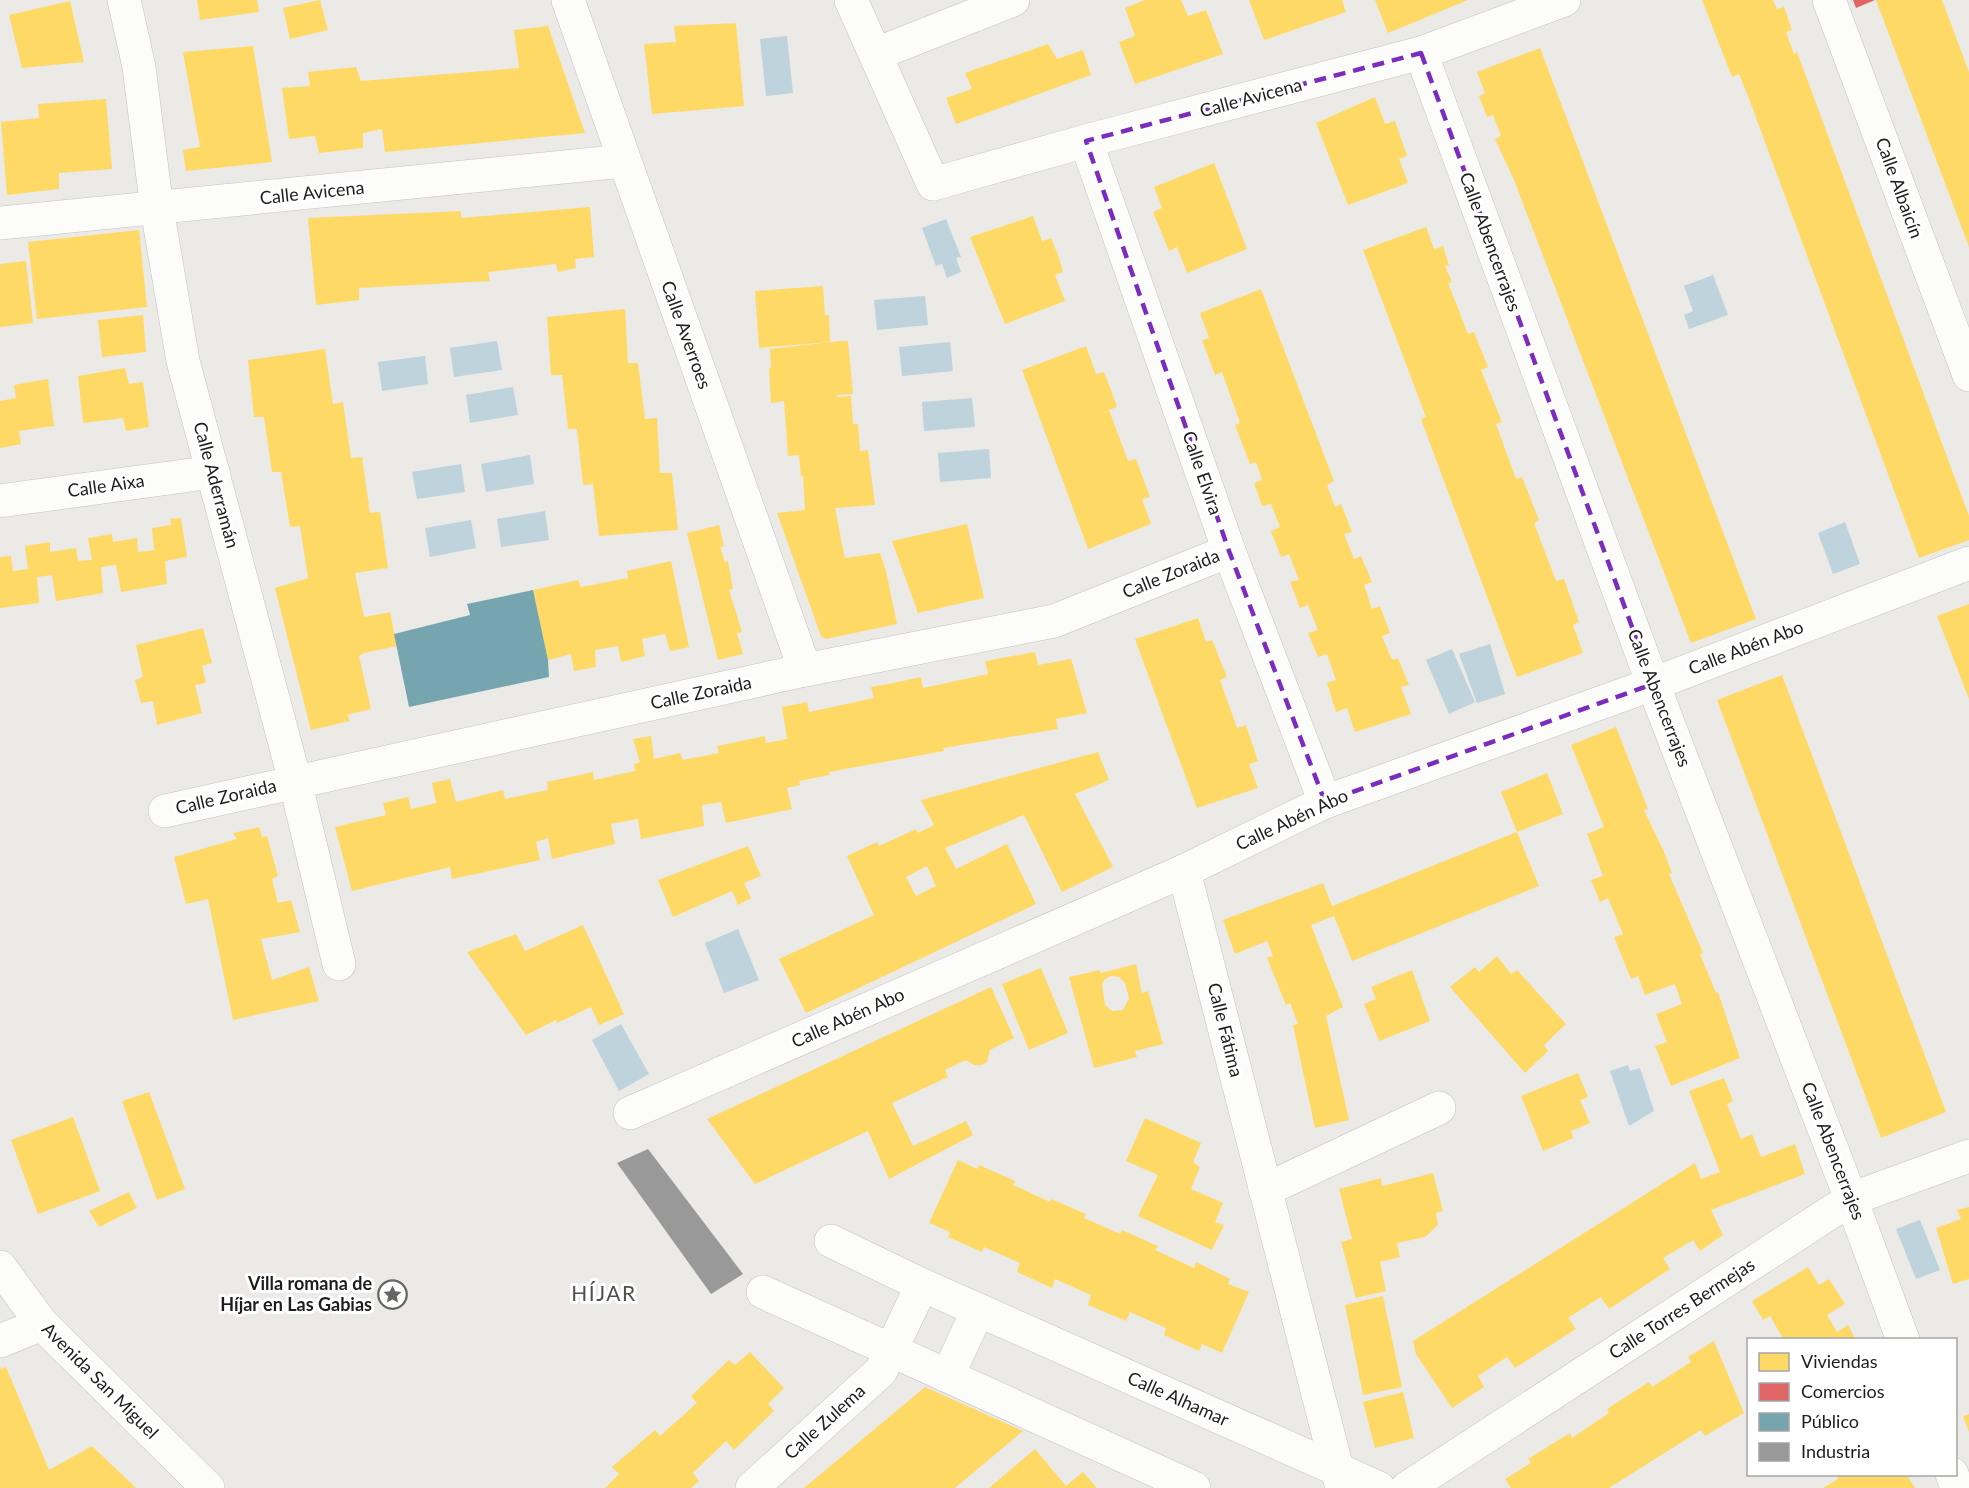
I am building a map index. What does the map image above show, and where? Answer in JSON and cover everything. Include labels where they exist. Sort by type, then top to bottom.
[{"type":"street","name":"Calle Aderramán","points":[[124,0],[139,67],[157,209],[183,361],[295,781],[339,964]]},
{"type":"street","name":"Calle Averroes","points":[[568,0],[805,670]]},
{"type":"street","points":[[851,0],[876,54],[1013,0]]},
{"type":"street","name":"Calle Avicena","points":[[876,54],[933,184],[1086,141],[1421,53],[1564,0]]},
{"type":"street","name":"Calle Albaicín","points":[[1829,0],[1969,375]]},
{"type":"street","name":"Calle Abencerrajes","points":[[1421,53],[1653,684],[1851,1198],[1902,1338]]},
{"type":"street","name":"Calle Elvira","points":[[1086,141],[1229,551],[1325,802]]},
{"type":"street","name":"Calle Avicena","points":[[0,223],[624,161]]},
{"type":"street","name":"Calle Aixa","points":[[0,501],[213,472]]},
{"type":"street","name":"Calle Zoraida","points":[[165,811],[805,670],[1054,621],[1229,551]]},
{"type":"street","name":"Calle Abén Abo","points":[[630,1113],[1184,871],[1325,802],[1653,684],[1969,563]]},
{"type":"street","name":"Calle Fátima","points":[[1184,871],[1339,1478]]},
{"type":"street","points":[[1265,1190],[1439,1108]]},
{"type":"street","name":"Calle Torres Bermejas","points":[[1407,1488],[1851,1198],[1969,1156]]},
{"type":"street","name":"Calle Alhamar","points":[[831,1241],[1339,1478],[1379,1488]]},
{"type":"street","name":"Avenida San Miguel","points":[[0,1267],[42,1324],[208,1488]]},
{"type":"street","points":[[891,1350],[922,1285]]},
{"type":"street","points":[[763,1292],[1194,1488]]},
{"type":"street","points":[[948,1375],[978,1310]]},
{"type":"street","points":[[0,1341],[42,1324]]},
{"type":"street","name":"Calle Zulema","points":[[752,1488],[881,1371],[891,1350]]},
{"type":"highlighted area","points":[[1421,53],[1653,684],[1325,802],[1229,551],[1086,141]]},
{"type":"water","points":[[787,36],[793,93],[766,96],[760,39]]},
{"type":"water","points":[[946,219],[961,257],[956,258],[961,272],[947,278],[942,264],[936,266],[922,228]]},
{"type":"water","points":[[1713,275],[1728,315],[1689,329],[1684,315],[1693,311],[1684,286]]},
{"type":"water","points":[[925,296],[928,325],[877,330],[874,300]]},
{"type":"water","points":[[497,341],[502,370],[454,377],[450,348]]},
{"type":"water","points":[[950,342],[953,371],[902,376],[899,347]]},
{"type":"water","points":[[425,356],[428,384],[382,391],[378,362]]},
{"type":"water","points":[[513,387],[518,415],[470,423],[466,395]]},
{"type":"water","points":[[972,398],[975,427],[924,431],[922,402]]},
{"type":"water","points":[[989,449],[991,478],[940,482],[938,453]]},
{"type":"water","points":[[530,455],[534,484],[486,492],[481,464]]},
{"type":"water","points":[[461,464],[465,492],[417,499],[412,472]]},
{"type":"water","points":[[545,511],[549,540],[501,547],[497,519]]},
{"type":"water","points":[[471,520],[476,548],[430,557],[425,528]]},
{"type":"water","points":[[1845,522],[1860,564],[1833,574],[1818,533]]},
{"type":"water","points":[[1490,644],[1505,694],[1477,703],[1459,654]]},
{"type":"water","points":[[1452,649],[1475,702],[1449,714],[1426,660]]},
{"type":"water","points":[[738,929],[759,980],[724,993],[705,943]]},
{"type":"water","points":[[621,1024],[649,1074],[619,1091],[592,1040]]},
{"type":"water","points":[[1628,1065],[1630,1071],[1640,1068],[1654,1111],[1629,1126],[1610,1071]]},
{"type":"water","points":[[1920,1220],[1940,1270],[1916,1279],[1896,1229]]},
{"type":"building: Viviendas","points":[[197,0],[257,0],[259,12],[200,20]]},
{"type":"building: Viviendas","points":[[320,0],[328,30],[290,39],[283,8]]},
{"type":"building: Viviendas","points":[[1145,0],[1181,0],[1188,16],[1206,10],[1223,54],[1135,84],[1119,42],[1135,36],[1125,8]]},
{"type":"building: Viviendas","points":[[1249,0],[1342,0],[1346,12],[1264,40]]},
{"type":"building: Viviendas","points":[[1375,0],[1468,0],[1388,33]]},
{"type":"building: Viviendas","points":[[1702,0],[1773,0],[1777,9],[1784,7],[1792,30],[1786,32],[1794,54],[1797,52],[1969,516],[1969,540],[1919,558],[1748,96],[1739,74],[1732,77]]},
{"type":"building: Viviendas","points":[[1876,0],[1942,0],[1969,72],[1969,247]]},
{"type":"building: Viviendas","points":[[70,1],[84,62],[22,68],[9,15]]},
{"type":"building: Viviendas","points":[[736,23],[744,106],[652,114],[644,44],[676,42],[674,26]]},
{"type":"building: Viviendas","points":[[548,26],[585,133],[385,152],[382,129],[363,133],[363,148],[319,153],[315,136],[289,139],[282,88],[310,86],[308,72],[356,67],[361,81],[519,68],[514,30]]},
{"type":"building: Viviendas","points":[[1048,44],[1057,59],[1083,50],[1091,75],[956,124],[946,98],[972,89],[965,73]]},
{"type":"building: Viviendas","points":[[253,46],[272,162],[186,171],[183,150],[200,147],[183,52]]},
{"type":"building: Viviendas","points":[[1540,48],[1756,619],[1691,643],[1514,180],[1495,139],[1501,136],[1493,115],[1487,117],[1479,96],[1485,93],[1477,72]]},
{"type":"building: Viviendas","points":[[1375,97],[1385,124],[1395,121],[1407,156],[1399,159],[1408,183],[1348,205],[1316,123]]},
{"type":"building: Viviendas","points":[[106,99],[112,169],[59,173],[59,189],[7,195],[1,122],[39,118],[38,104]]},
{"type":"building: Viviendas","points":[[1214,163],[1247,249],[1187,273],[1177,247],[1169,251],[1153,212],[1162,208],[1154,187]]},
{"type":"building: Viviendas","points":[[590,207],[594,257],[575,259],[576,268],[558,272],[556,264],[488,272],[490,281],[359,288],[359,300],[316,305],[308,218],[461,211],[461,218]]},
{"type":"building: Viviendas","points":[[1033,216],[1042,241],[1051,238],[1058,255],[1063,272],[1055,275],[1065,301],[1005,324],[970,237]]},
{"type":"building: Viviendas","points":[[1426,227],[1434,249],[1443,246],[1449,265],[1445,266],[1452,282],[1448,283],[1468,334],[1474,332],[1488,367],[1481,370],[1502,422],[1496,424],[1516,479],[1522,477],[1539,520],[1534,523],[1556,581],[1564,579],[1579,622],[1573,625],[1583,653],[1517,677],[1421,419],[1426,417],[1363,250]]},
{"type":"building: Viviendas","points":[[139,230],[147,307],[37,319],[28,242]]},
{"type":"building: Viviendas","points":[[26,261],[33,323],[0,327],[0,264]]},
{"type":"building: Viviendas","points":[[823,286],[825,315],[829,315],[830,342],[759,348],[755,291]]},
{"type":"building: Viviendas","points":[[1261,289],[1334,481],[1327,485],[1335,507],[1341,504],[1352,532],[1344,534],[1354,559],[1361,556],[1372,582],[1364,585],[1372,609],[1380,606],[1390,633],[1382,636],[1392,660],[1398,658],[1409,685],[1401,687],[1411,714],[1355,732],[1347,708],[1336,712],[1327,683],[1336,680],[1327,654],[1318,657],[1308,633],[1318,630],[1308,605],[1300,608],[1290,582],[1299,580],[1289,554],[1281,557],[1271,531],[1280,527],[1271,504],[1262,506],[1254,483],[1262,480],[1256,462],[1250,464],[1235,425],[1240,423],[1222,372],[1215,375],[1202,340],[1209,338],[1200,313]]},
{"type":"building: Viviendas","points":[[625,309],[628,363],[638,363],[645,419],[657,418],[660,473],[672,473],[678,530],[599,536],[593,484],[583,485],[577,429],[568,429],[562,375],[551,375],[547,317]]},
{"type":"building: Viviendas","points":[[143,315],[146,352],[102,357],[98,320]]},
{"type":"building: Viviendas","points":[[848,341],[853,394],[837,395],[837,397],[851,396],[853,424],[858,424],[860,451],[868,450],[875,505],[835,508],[842,544],[845,558],[880,553],[897,624],[826,639],[821,636],[777,513],[805,510],[799,455],[788,456],[784,401],[771,403],[769,369],[771,368],[770,349]]},
{"type":"building: Viviendas","points":[[1086,346],[1096,374],[1104,372],[1111,390],[1117,407],[1109,410],[1128,461],[1136,459],[1150,497],[1142,499],[1151,524],[1088,549],[1022,370]]},
{"type":"building: Viviendas","points":[[325,349],[333,404],[343,402],[351,458],[362,457],[370,513],[380,512],[388,568],[355,573],[364,617],[390,612],[397,646],[359,656],[371,709],[347,715],[350,721],[311,730],[275,588],[308,578],[300,526],[290,527],[281,472],[272,472],[264,417],[254,417],[248,360]]},
{"type":"building: Viviendas","points":[[125,368],[129,384],[143,382],[149,427],[126,431],[123,418],[83,423],[78,376]]},
{"type":"building: Viviendas","points":[[48,379],[54,426],[19,431],[21,444],[0,448],[0,401],[16,398],[14,385]]},
{"type":"building: Viviendas","points":[[181,518],[187,557],[165,561],[167,584],[121,592],[116,565],[101,567],[103,593],[56,601],[52,575],[37,577],[39,603],[0,608],[0,557],[11,556],[13,571],[28,569],[25,546],[50,542],[50,552],[76,548],[78,561],[92,560],[88,538],[112,534],[113,542],[137,538],[138,552],[154,550],[152,528],[171,525],[170,519]]},
{"type":"building: Viviendas","points":[[967,524],[984,598],[918,613],[892,541]]},
{"type":"building: Viviendas","points":[[719,525],[724,546],[720,547],[725,562],[728,561],[733,589],[729,590],[742,632],[737,633],[743,654],[718,660],[687,533]]},
{"type":"building: Viviendas","points":[[671,561],[689,647],[670,651],[665,634],[642,639],[645,656],[621,662],[618,646],[595,650],[596,667],[574,671],[571,654],[548,660],[533,590],[578,580],[581,587],[628,578],[627,571]]},
{"type":"building: Viviendas","points":[[1969,604],[1969,699],[1937,616]]},
{"type":"building: Viviendas","points":[[1198,618],[1206,642],[1212,640],[1227,677],[1220,680],[1237,728],[1246,725],[1258,761],[1249,764],[1258,788],[1197,808],[1135,639]]},
{"type":"building: Viviendas","points":[[203,628],[212,663],[202,666],[206,683],[195,685],[202,713],[157,725],[153,701],[141,703],[135,680],[143,677],[136,645]]},
{"type":"building: Viviendas","points":[[1035,652],[1038,665],[1071,659],[1087,713],[1056,719],[1058,729],[943,748],[944,751],[829,772],[830,775],[799,781],[800,785],[787,788],[792,809],[726,823],[721,802],[702,805],[704,826],[641,839],[638,819],[611,824],[615,844],[552,859],[548,838],[536,842],[540,860],[452,879],[450,867],[352,891],[335,827],[386,815],[383,803],[408,797],[411,809],[436,803],[432,783],[450,779],[456,802],[503,790],[505,799],[548,790],[547,782],[593,772],[594,780],[635,771],[634,764],[640,762],[633,739],[651,736],[654,759],[680,753],[683,760],[719,753],[717,746],[765,736],[766,743],[787,739],[782,707],[807,702],[809,712],[874,698],[871,687],[921,677],[923,688],[988,674],[985,661]]},
{"type":"building: Viviendas","points":[[1782,675],[1946,1112],[1881,1138],[1717,700]]},
{"type":"building: Viviendas","points":[[1616,727],[1648,809],[1644,810],[1664,852],[1672,873],[1669,874],[1703,953],[1700,954],[1716,993],[1718,992],[1740,1058],[1671,1086],[1655,1046],[1667,1042],[1656,1014],[1682,1004],[1675,984],[1645,995],[1638,976],[1631,979],[1614,937],[1623,934],[1608,898],[1600,902],[1591,880],[1603,876],[1587,834],[1604,827],[1571,745]]},
{"type":"building: Viviendas","points":[[1098,752],[1109,780],[1075,794],[1113,867],[1062,892],[1024,815],[945,848],[956,869],[1007,844],[1036,904],[806,1013],[779,959],[874,915],[847,856],[877,842],[879,846],[916,829],[918,833],[934,825],[921,800]],"holes":[[[927,866],[936,886],[916,896],[906,877]]]},
{"type":"building: Viviendas","points":[[1547,773],[1563,814],[1517,832],[1501,792]]},
{"type":"building: Viviendas","points":[[259,827],[262,837],[267,836],[278,876],[272,879],[278,903],[291,900],[300,932],[261,939],[272,980],[309,967],[319,1001],[233,1020],[208,899],[186,904],[174,857],[237,839],[233,833]]},
{"type":"building: Viviendas","points":[[1517,832],[1539,886],[1352,961],[1334,916],[1311,925],[1343,1007],[1326,1016],[1349,1120],[1315,1128],[1293,1025],[1298,1024],[1290,1003],[1286,1005],[1267,958],[1273,956],[1267,941],[1235,954],[1223,920],[1323,883],[1332,906]]},
{"type":"building: Viviendas","points":[[748,846],[761,876],[744,883],[751,898],[738,905],[732,891],[673,917],[658,880]]},
{"type":"building: Viviendas","points":[[583,925],[624,1014],[599,1025],[591,1007],[557,1023],[556,1020],[526,1035],[467,952],[516,934],[525,951]]},
{"type":"building: Viviendas","points":[[1497,956],[1511,974],[1517,970],[1566,1024],[1544,1045],[1548,1051],[1525,1073],[1450,987],[1475,967],[1479,972]]},
{"type":"building: Viviendas","points":[[1136,964],[1142,993],[1148,991],[1163,1044],[1135,1051],[1137,1057],[1094,1068],[1069,977],[1100,970],[1101,973]],"holes":[[[1111,976],[1119,977],[1125,983],[1129,998],[1123,1010],[1112,1011],[1105,1005],[1102,985],[1104,980]]]},
{"type":"building: Viviendas","points":[[1041,968],[1068,1033],[1029,1050],[1002,984]]},
{"type":"building: Viviendas","points":[[1412,970],[1430,1021],[1379,1041],[1364,1004],[1376,999],[1371,987]]},
{"type":"building: Viviendas","points":[[991,987],[1014,1038],[990,1050],[987,1062],[982,1065],[974,1065],[966,1060],[945,1070],[948,1077],[892,1103],[913,1146],[966,1121],[973,1135],[889,1179],[868,1131],[755,1184],[707,1119]]},
{"type":"building: Viviendas","points":[[1578,1073],[1588,1097],[1580,1100],[1590,1123],[1571,1131],[1573,1138],[1543,1151],[1521,1096]]},
{"type":"building: Viviendas","points":[[1724,1078],[1733,1101],[1727,1104],[1741,1139],[1752,1134],[1761,1157],[1795,1144],[1805,1174],[1711,1210],[1723,1235],[1700,1251],[1693,1240],[1663,1258],[1670,1269],[1609,1309],[1601,1297],[1585,1307],[1568,1318],[1576,1329],[1515,1368],[1507,1357],[1478,1376],[1484,1387],[1452,1408],[1416,1354],[1413,1341],[1695,1163],[1701,1179],[1720,1172],[1689,1091]]},
{"type":"building: Viviendas","points":[[149,1092],[185,1189],[157,1200],[122,1101]]},
{"type":"building: Viviendas","points":[[73,1117],[100,1191],[38,1214],[11,1140]]},
{"type":"building: Viviendas","points":[[1145,1118],[1201,1143],[1193,1162],[1200,1167],[1191,1189],[1223,1203],[1215,1222],[1224,1225],[1212,1250],[1138,1216],[1158,1175],[1126,1161]]},
{"type":"building: Viviendas","points":[[958,1160],[977,1169],[979,1165],[1015,1181],[1013,1185],[1050,1202],[1051,1199],[1086,1214],[1084,1218],[1120,1234],[1122,1230],[1158,1246],[1155,1250],[1194,1268],[1196,1262],[1230,1279],[1228,1284],[1249,1292],[1222,1353],[1202,1344],[1199,1351],[1181,1343],[1164,1335],[1166,1328],[1130,1312],[1126,1321],[1088,1305],[1091,1295],[1055,1279],[1052,1288],[1017,1272],[1020,1263],[984,1247],[982,1252],[948,1237],[950,1232],[929,1223]]},
{"type":"building: Viviendas","points":[[1433,1173],[1443,1211],[1436,1213],[1438,1225],[1425,1237],[1397,1243],[1400,1257],[1380,1262],[1386,1291],[1356,1298],[1341,1242],[1352,1239],[1339,1189],[1381,1178],[1382,1186]]},
{"type":"building: Viviendas","points":[[129,1192],[137,1208],[99,1227],[89,1211]]},
{"type":"building: Viviendas","points":[[1969,1207],[1969,1279],[1953,1284],[1936,1228],[1961,1219],[1957,1210]]},
{"type":"building: Viviendas","points":[[1808,1267],[1819,1285],[1829,1279],[1845,1304],[1827,1315],[1837,1332],[1848,1325],[1855,1338],[1783,1338],[1770,1316],[1763,1320],[1752,1301]]},
{"type":"building: Viviendas","points":[[1383,1296],[1402,1387],[1363,1395],[1345,1305]]},
{"type":"building: Viviendas","points":[[1714,1341],[1744,1413],[1705,1436],[1701,1430],[1609,1488],[1511,1488],[1505,1479],[1531,1463],[1528,1459],[1570,1433],[1572,1438],[1609,1413],[1607,1409],[1649,1382],[1652,1387],[1691,1362],[1688,1357]]},
{"type":"building: Viviendas","points":[[750,1352],[784,1388],[768,1404],[774,1411],[734,1450],[726,1441],[693,1473],[699,1481],[691,1488],[605,1488],[619,1474],[612,1467],[655,1430],[660,1436],[697,1403],[691,1396],[729,1360],[735,1365]]},
{"type":"building: Viviendas","points":[[6,1367],[49,1470],[92,1446],[136,1488],[0,1488],[0,1369]]},
{"type":"building: Viviendas","points":[[925,1387],[1023,1431],[955,1488],[804,1488]]},
{"type":"building: Viviendas","points":[[1403,1392],[1414,1438],[1375,1448],[1363,1402]]},
{"type":"building: Viviendas","points":[[1969,1414],[1969,1432],[1963,1416]]},
{"type":"building: Viviendas","points":[[1035,1449],[1066,1486],[1083,1472],[1097,1488],[989,1488]]},
{"type":"building: Viviendas","points":[[1837,1476],[1907,1476],[1915,1488],[1823,1488],[1838,1479]]},
{"type":"building: Comercios","points":[[1853,0],[1875,0],[1856,8]]},
{"type":"building: Público","points":[[533,590],[548,660],[549,677],[409,707],[394,634],[470,615],[467,604]]},
{"type":"building: Industria","points":[[648,1149],[743,1274],[711,1294],[617,1163]]},
{"type":"place","name":"Villa romana de Híjar en Las Gabias","points":[[393,1294]]},
{"type":"district","name":"HÍJAR","points":[[604,1294]]}]
